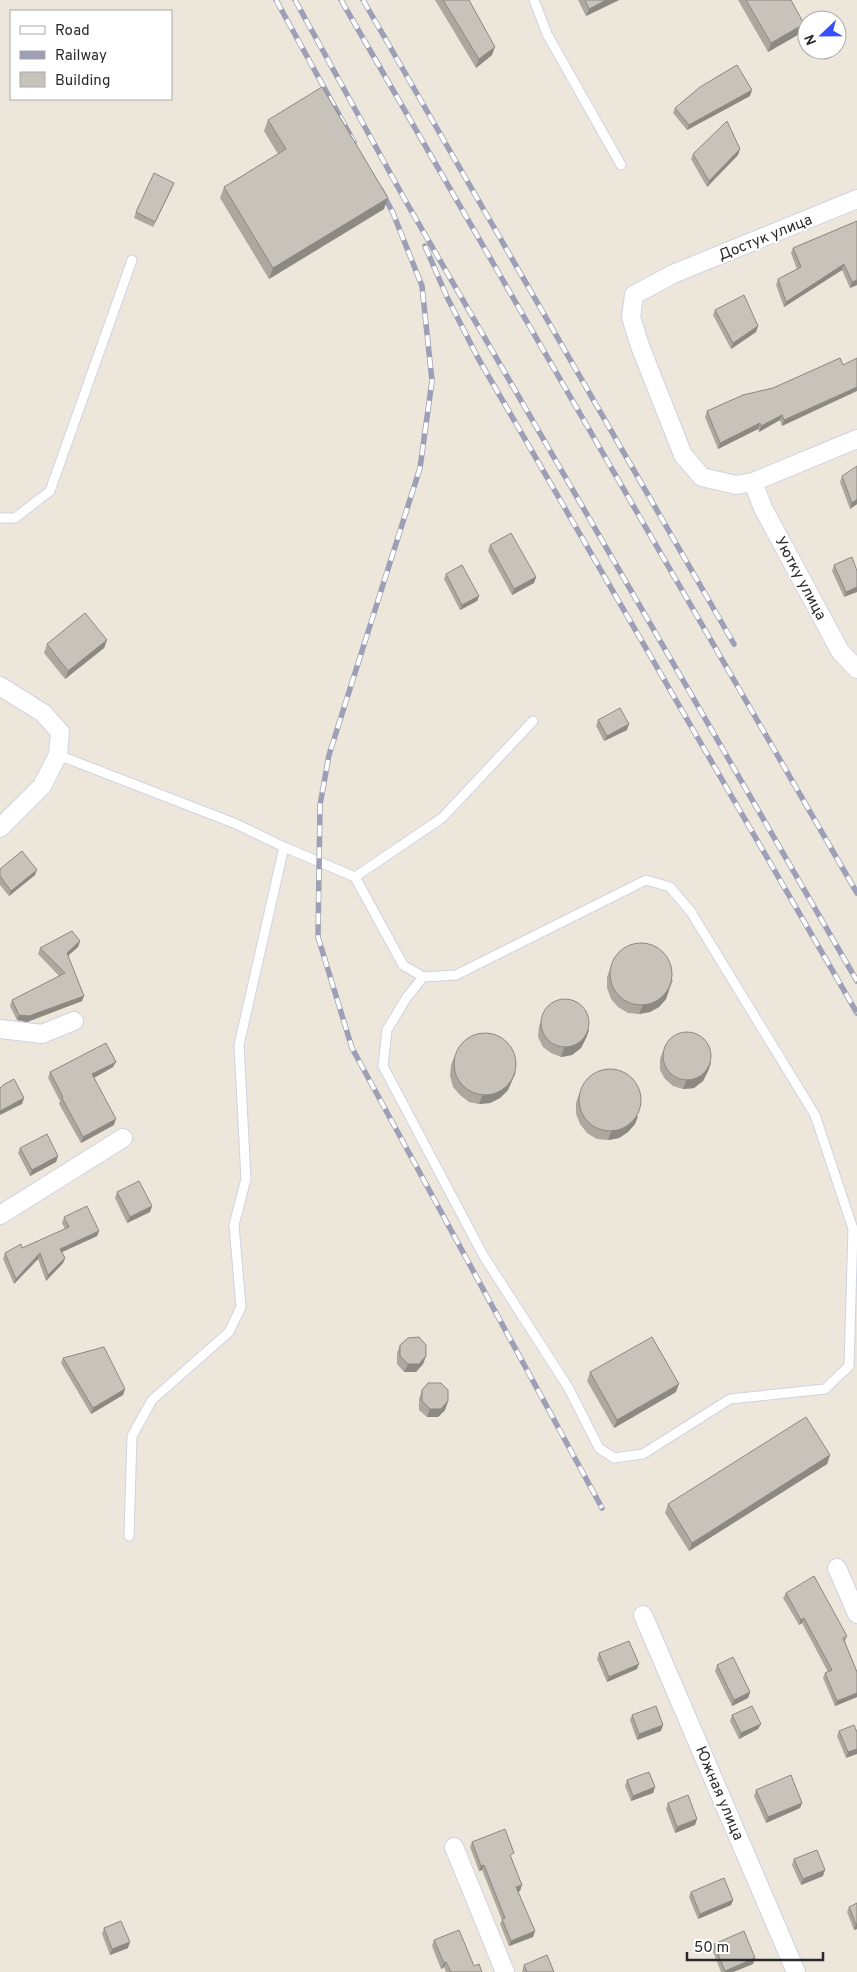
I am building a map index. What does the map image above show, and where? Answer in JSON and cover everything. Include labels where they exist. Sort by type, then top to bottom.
[{"type":"street","name":"Достук улица","points":[[753,482],[736,485],[702,477],[683,455],[640,346],[631,317],[634,295],[673,274],[857,199]]},
{"type":"street","points":[[753,482],[857,439]]},
{"type":"street","name":"Уютку улица","points":[[753,482],[764,508],[840,651],[857,669]]},
{"type":"street","points":[[0,686],[43,713],[60,732],[58,755],[42,786],[0,828]]},
{"type":"street","points":[[0,1029],[42,1034],[74,1021]]},
{"type":"street","points":[[0,1215],[123,1138]]},
{"type":"street","points":[[837,1568],[857,1614]]},
{"type":"street","name":"Южная улица","points":[[643,1615],[796,1972]]},
{"type":"street","points":[[454,1847],[505,1972]]},
{"type":"lane","points":[[534,0],[547,34],[621,165]]},
{"type":"lane","points":[[0,518],[15,518],[50,491],[132,260]]},
{"type":"lane","points":[[355,877],[442,818],[533,721]]},
{"type":"lane","points":[[58,755],[234,823],[284,847],[355,877],[403,965],[423,977],[456,976],[646,880],[670,887],[691,912],[815,1115],[853,1229],[849,1366],[825,1389],[730,1399],[643,1454],[614,1458],[599,1448],[568,1387],[484,1255],[384,1066],[387,1030],[407,997],[423,977]]},
{"type":"lane","points":[[129,1536],[132,1436],[152,1400],[229,1332],[242,1307],[234,1225],[246,1179],[239,1045],[284,847]]},
{"type":"building","points":[[443,0],[469,0],[495,47],[479,59]]},
{"type":"building","points":[[585,0],[606,0],[589,9]]},
{"type":"building","points":[[746,0],[791,0],[797,11],[797,28],[771,43]]},
{"type":"building","points":[[737,65],[752,90],[689,125],[675,108],[700,87]]},
{"type":"building","points":[[322,87],[388,198],[273,268],[224,187],[286,149],[268,120]]},
{"type":"building","points":[[727,121],[740,149],[709,181],[693,154]]},
{"type":"building","points":[[154,173],[174,183],[155,222],[136,212]]},
{"type":"building","points":[[857,221],[857,280],[852,282],[844,264],[786,302],[778,279],[801,267],[793,248]]},
{"type":"building","points":[[744,295],[758,326],[733,343],[715,310]]},
{"type":"building","points":[[840,358],[843,365],[857,358],[857,387],[784,420],[782,415],[761,426],[760,423],[720,443],[707,411],[743,395],[773,388]]},
{"type":"building","points":[[857,466],[857,499],[852,503],[842,476]]},
{"type":"building","points":[[511,533],[536,577],[514,589],[490,545]]},
{"type":"building","points":[[852,557],[857,571],[857,587],[846,592],[834,565]]},
{"type":"building","points":[[462,565],[479,596],[462,605],[446,574]]},
{"type":"building","points":[[85,613],[107,640],[68,671],[47,644]]},
{"type":"building","points":[[620,708],[629,724],[607,736],[598,720]]},
{"type":"building","points":[[22,851],[37,870],[11,891],[0,876],[0,869]]},
{"type":"building","points":[[72,931],[80,941],[67,953],[84,996],[29,1016],[19,1015],[12,1000],[65,973],[40,948]]},
{"type":"building","points":[[635,943],[647,943],[663,952],[670,962],[672,974],[670,986],[663,996],[647,1005],[635,1005],[624,1000],[615,991],[610,980],[610,968],[615,957],[624,948]]},
{"type":"building","points":[[560,999],[570,999],[582,1006],[589,1018],[589,1028],[582,1040],[570,1047],[560,1047],[552,1043],[545,1036],[541,1028],[541,1018],[545,1010],[552,1003]]},
{"type":"building","points":[[682,1032],[692,1032],[704,1039],[711,1051],[711,1061],[704,1073],[692,1080],[682,1080],[674,1076],[667,1069],[663,1061],[663,1051],[667,1043],[674,1036]]},
{"type":"building","points":[[479,1033],[491,1033],[507,1042],[514,1052],[516,1064],[514,1076],[507,1086],[491,1095],[479,1095],[468,1090],[459,1081],[454,1070],[454,1058],[459,1047],[468,1038]]},
{"type":"building","points":[[106,1043],[116,1062],[92,1074],[116,1119],[83,1137],[50,1072]]},
{"type":"building","points":[[604,1069],[616,1069],[632,1078],[639,1088],[641,1100],[639,1112],[632,1122],[616,1131],[604,1131],[593,1126],[584,1117],[579,1106],[579,1094],[584,1083],[593,1074]]},
{"type":"building","points":[[14,1079],[24,1098],[0,1111],[0,1088]]},
{"type":"building","points":[[47,1134],[58,1156],[32,1170],[20,1148]]},
{"type":"building","points":[[139,1181],[152,1206],[130,1217],[117,1192]]},
{"type":"building","points":[[87,1206],[99,1231],[60,1249],[65,1258],[48,1275],[40,1253],[16,1279],[5,1253],[21,1244],[22,1248],[69,1227],[64,1217]]},
{"type":"building","points":[[419,1337],[426,1345],[426,1356],[419,1364],[408,1364],[400,1356],[400,1345],[408,1338]]},
{"type":"building","points":[[652,1337],[679,1384],[617,1420],[590,1372]]},
{"type":"building","points":[[104,1347],[125,1389],[93,1408],[63,1358]]},
{"type":"building","points":[[428,1383],[441,1383],[448,1390],[448,1401],[441,1409],[430,1409],[422,1401],[422,1390]]},
{"type":"building","points":[[806,1417],[830,1455],[692,1543],[668,1504]]},
{"type":"building","points":[[814,1576],[847,1636],[843,1638],[857,1672],[857,1693],[837,1701],[825,1673],[832,1670],[804,1618],[801,1620],[786,1593]]},
{"type":"building","points":[[629,1641],[639,1664],[609,1677],[599,1653]]},
{"type":"building","points":[[733,1657],[750,1692],[734,1700],[717,1665]]},
{"type":"building","points":[[656,1706],[663,1725],[639,1734],[632,1715]]},
{"type":"building","points":[[752,1706],[761,1724],[741,1733],[732,1715]]},
{"type":"building","points":[[854,1725],[857,1732],[857,1749],[848,1752],[839,1731]]},
{"type":"building","points":[[649,1772],[655,1787],[633,1796],[627,1780]]},
{"type":"building","points":[[791,1775],[802,1803],[768,1817],[756,1790]]},
{"type":"building","points":[[688,1795],[697,1819],[677,1827],[668,1803]]},
{"type":"building","points":[[505,1829],[514,1853],[510,1855],[522,1885],[516,1887],[535,1931],[511,1941],[502,1919],[505,1918],[484,1865],[481,1866],[472,1842]]},
{"type":"building","points":[[817,1850],[825,1870],[803,1879],[794,1859]]},
{"type":"building","points":[[724,1878],[733,1900],[700,1914],[691,1892]]},
{"type":"building","points":[[857,1903],[857,1924],[856,1924],[849,1907]]},
{"type":"building","points":[[121,1921],[130,1942],[112,1949],[104,1928]]},
{"type":"building","points":[[459,1930],[474,1966],[479,1964],[482,1972],[451,1972],[446,1962],[444,1963],[434,1940]]},
{"type":"building","points":[[744,1931],[755,1958],[725,1971],[714,1944]]},
{"type":"building","points":[[547,1955],[554,1972],[527,1972],[524,1965]]},
{"type":"railway","points":[[276,0],[354,142]]},
{"type":"railway","points":[[295,0],[405,200],[857,981]]},
{"type":"railway","points":[[341,0],[857,893]]},
{"type":"railway","points":[[363,0],[734,644]]},
{"type":"railway","points":[[381,190],[393,213],[422,286],[432,381],[420,468],[329,755],[320,805],[318,937],[352,1048],[602,1508]]},
{"type":"railway","points":[[425,246],[447,297],[478,358],[857,1013]]}]
